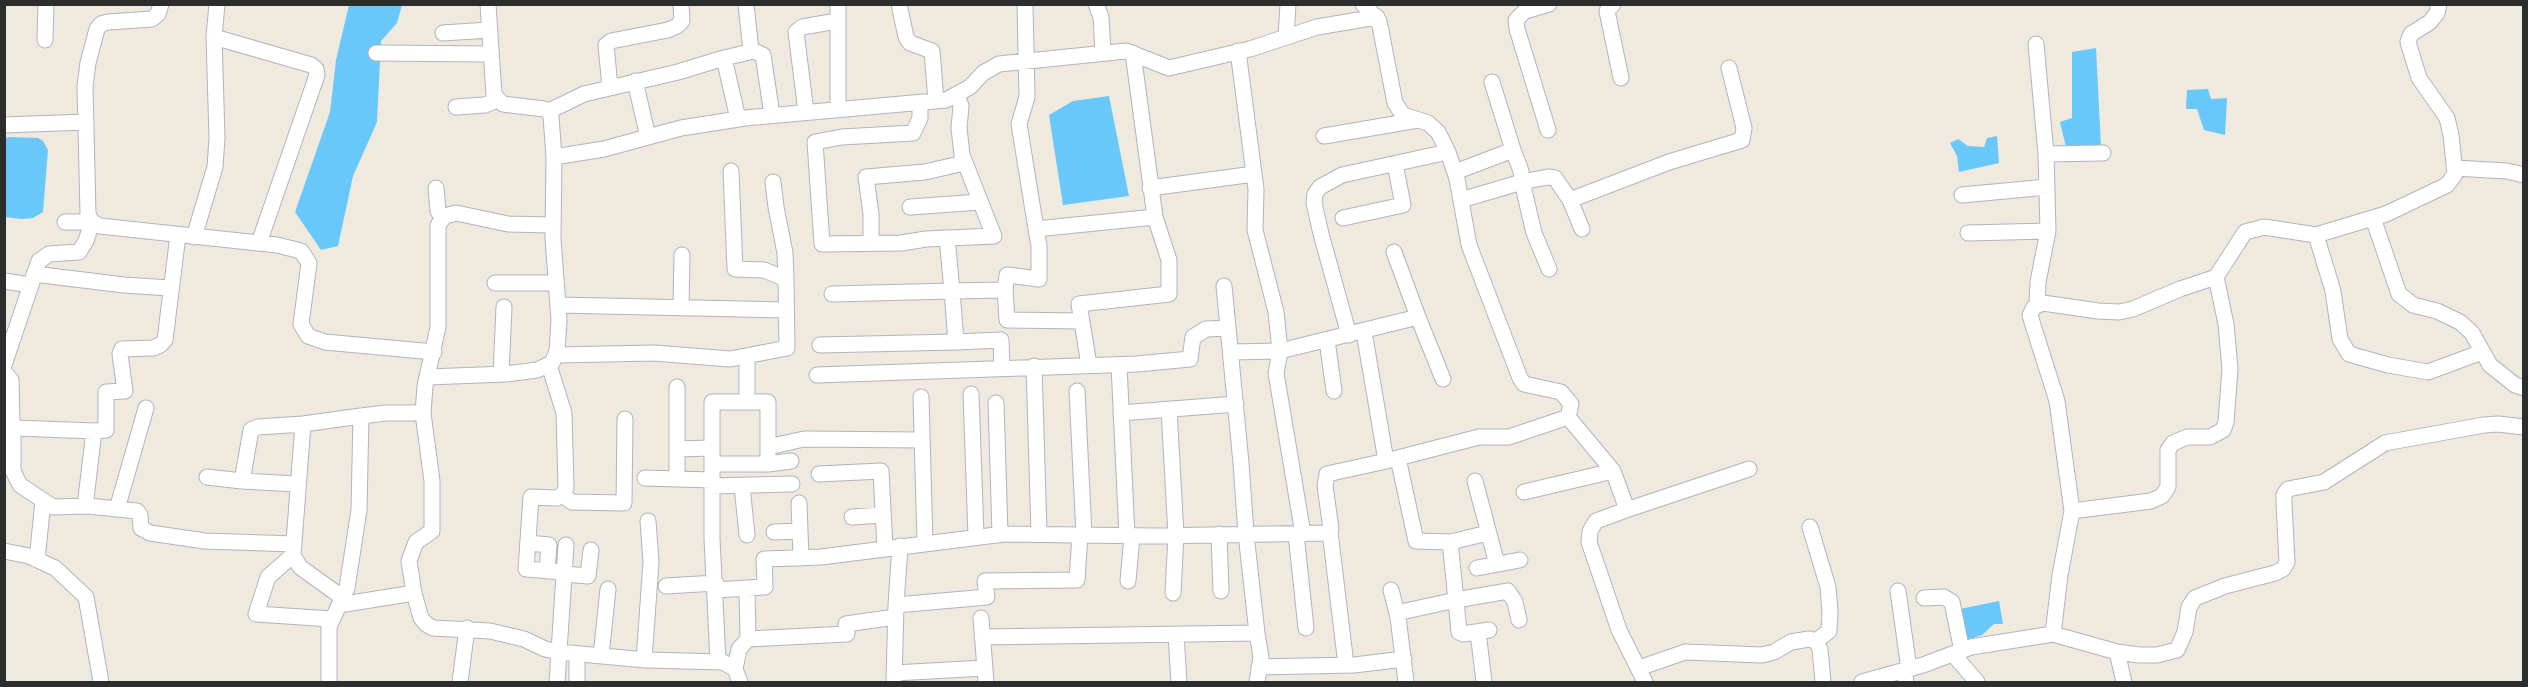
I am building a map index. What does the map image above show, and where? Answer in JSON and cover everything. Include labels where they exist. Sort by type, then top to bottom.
[{"type":"street","points":[[45,40],[46,4]]},
{"type":"street","points":[[4,365],[39,261],[49,254],[79,252],[86,241],[92,222],[88,214],[85,86],[88,63],[97,29],[108,22],[152,19],[158,14],[161,4]]},
{"type":"street","points":[[194,237],[215,167],[217,138],[214,37],[217,4]]},
{"type":"street","points":[[488,4],[492,86],[497,100],[503,104],[549,111],[584,94],[759,51],[763,55],[772,115]]},
{"type":"street","points":[[610,87],[606,45],[611,41],[669,30],[677,26],[682,21],[681,4]]},
{"type":"street","points":[[746,4],[752,51]]},
{"type":"street","points":[[838,4],[838,109]]},
{"type":"street","points":[[899,4],[906,37],[910,43],[932,51],[936,102]]},
{"type":"street","points":[[1025,4],[1027,97],[1019,124],[1039,246],[1039,279],[1007,275],[1005,290],[1007,320],[1082,321]]},
{"type":"street","points":[[1096,4],[1101,17],[1103,52]]},
{"type":"street","points":[[1286,37],[1288,4]]},
{"type":"street","points":[[1363,4],[1377,17],[1395,103],[1403,115],[1428,123],[1438,132],[1448,152],[1455,172],[1468,245],[1520,378],[1524,384],[1561,392],[1571,404],[1568,417]]},
{"type":"street","points":[[1548,130],[1516,20],[1526,11],[1549,4]]},
{"type":"street","points":[[1613,4],[1607,11],[1621,78]]},
{"type":"street","points":[[2053,634],[2060,575],[2072,511],[2057,401],[2030,315],[2031,310],[2037,305],[2063,305],[2119,312],[2145,305],[2180,289],[2216,277],[2246,232],[2264,227],[2316,235],[2386,214],[2447,186],[2455,174],[2447,118],[2420,78],[2409,49],[2408,39],[2411,34],[2430,22],[2437,13],[2439,4]]},
{"type":"street","points":[[554,158],[604,149],[681,128],[738,119],[936,102],[970,87],[983,73],[999,64],[1126,51],[1168,68],[1238,51],[1317,27],[1377,17]]},
{"type":"street","points":[[806,112],[796,32],[802,27],[837,21]]},
{"type":"street","points":[[443,33],[489,30]]},
{"type":"street","points":[[214,37],[311,65],[317,75],[259,243]]},
{"type":"street","points":[[2036,44],[2046,154],[2048,231],[2038,282],[2037,305]]},
{"type":"street","points":[[1238,51],[1254,174],[1255,230],[1276,312],[1280,351],[1276,373],[1299,534],[1306,628]]},
{"type":"street","points":[[1089,365],[1079,304],[1169,294],[1169,260],[1155,218],[1134,53]]},
{"type":"street","points":[[376,54],[490,54]]},
{"type":"street","points":[[724,58],[738,119]]},
{"type":"street","points":[[1570,200],[1669,162],[1738,143],[1744,136],[1744,128],[1729,68]]},
{"type":"street","points":[[635,81],[648,137]]},
{"type":"street","points":[[1492,82],[1521,171],[1534,233],[1549,269]]},
{"type":"street","points":[[920,103],[920,118],[913,133],[842,137],[815,142],[822,244],[994,237],[964,163],[959,138],[961,106],[957,94]]},
{"type":"street","points":[[456,107],[484,105],[497,100]]},
{"type":"street","points":[[549,111],[554,158],[552,225],[560,330],[553,360],[564,413],[566,488],[558,498],[531,497],[526,569],[588,576],[591,550]]},
{"type":"street","points":[[1324,136],[1418,120]]},
{"type":"street","points":[[4,125],[86,122]]},
{"type":"street","points":[[1455,172],[1513,150]]},
{"type":"street","points":[[1448,152],[1342,175],[1320,187],[1315,194],[1314,203],[1321,234],[1357,333],[1416,541],[1450,542],[1488,533]]},
{"type":"street","points":[[2046,154],[2103,153]]},
{"type":"street","points":[[870,243],[871,214],[866,177],[925,172],[964,163]]},
{"type":"street","points":[[1343,218],[1403,205],[1395,164]]},
{"type":"street","points":[[2454,168],[2507,171],[2523,175]]},
{"type":"street","points":[[731,171],[727,269],[764,270],[786,279]]},
{"type":"street","points":[[1150,188],[1254,174]]},
{"type":"street","points":[[1461,200],[1522,182],[1548,177],[1555,178],[1570,200],[1582,229]]},
{"type":"street","points":[[428,376],[501,374],[537,370],[553,360],[654,353],[714,359],[747,357],[788,348],[785,253],[773,182]]},
{"type":"street","points":[[1962,195],[2047,187]]},
{"type":"street","points":[[436,188],[438,211],[442,218],[438,229],[438,327],[423,413],[432,481],[432,531],[416,542],[410,554],[414,593],[421,618],[433,628],[467,628],[519,638],[559,652],[644,660],[718,661],[727,663],[738,676]]},
{"type":"street","points":[[910,207],[980,202]]},
{"type":"street","points":[[442,218],[456,213],[508,224],[552,225]]},
{"type":"street","points":[[1036,229],[1155,218]]},
{"type":"street","points":[[2373,218],[2399,294],[2413,305],[2437,311],[2460,322],[2472,333],[2490,365],[2515,385],[2523,388]]},
{"type":"street","points":[[65,222],[92,222],[100,226],[259,243],[301,251],[309,263],[301,324],[308,336],[325,342],[434,352]]},
{"type":"street","points":[[1968,233],[2048,231]]},
{"type":"street","points":[[13,426],[18,429],[106,430],[106,392],[125,391],[120,354],[122,349],[153,348],[165,340],[178,235]]},
{"type":"street","points":[[2316,235],[2333,291],[2340,339],[2349,354],[2421,372],[2436,370],[2482,352]]},
{"type":"street","points":[[947,238],[956,342]]},
{"type":"street","points":[[1394,252],[1443,379]]},
{"type":"street","points":[[681,308],[682,255]]},
{"type":"street","points":[[2072,511],[2151,501],[2162,496],[2168,487],[2168,450],[2172,444],[2187,437],[2210,437],[2223,430],[2226,422],[2230,369],[2226,324],[2216,277]]},
{"type":"street","points":[[4,281],[32,280],[171,288]]},
{"type":"street","points":[[495,283],[556,283]]},
{"type":"street","points":[[1224,285],[1246,534],[1261,657],[1258,675],[1404,659]]},
{"type":"street","points":[[832,294],[1005,290]]},
{"type":"street","points":[[558,305],[786,310]]},
{"type":"street","points":[[501,374],[504,307]]},
{"type":"street","points":[[1231,352],[1280,351],[1418,317]]},
{"type":"street","points":[[817,375],[1119,364],[1190,359],[1192,337],[1206,329],[1228,328]]},
{"type":"street","points":[[820,345],[1000,340],[1002,368]]},
{"type":"street","points":[[1327,340],[1334,391]]},
{"type":"street","points":[[747,357],[747,402]]},
{"type":"street","points":[[1119,364],[1129,536],[1128,581]]},
{"type":"street","points":[[1034,366],[1039,534]]},
{"type":"street","points":[[4,372],[11,380],[13,471],[16,480],[43,501],[53,507],[88,506],[137,511],[140,515],[141,528],[150,533],[205,541],[294,549]]},
{"type":"street","points":[[677,387],[677,479]]},
{"type":"street","points":[[748,639],[847,634],[846,624],[896,611],[987,597],[985,581],[1077,580],[1082,534],[1077,391]]},
{"type":"street","points":[[971,394],[976,536]]},
{"type":"street","points":[[921,397],[925,543]]},
{"type":"street","points":[[718,661],[712,539],[712,402],[768,402],[768,464]]},
{"type":"street","points":[[996,403],[1000,534]]},
{"type":"street","points":[[1121,412],[1236,404]]},
{"type":"street","points":[[117,509],[146,408]]},
{"type":"street","points":[[1169,409],[1176,535],[1173,593]]},
{"type":"street","points":[[242,481],[251,430],[258,427],[303,424],[386,413],[423,413]]},
{"type":"street","points":[[329,682],[329,627],[347,588],[359,510],[361,416]]},
{"type":"street","points":[[1346,665],[1325,486],[1327,474],[1479,437],[1509,437],[1568,417]]},
{"type":"street","points":[[1568,417],[1612,471],[1626,510]]},
{"type":"street","points":[[562,495],[572,502],[624,503],[625,419]]},
{"type":"street","points":[[303,424],[294,549],[300,567],[341,601],[414,593]]},
{"type":"street","points":[[1862,682],[1905,676],[1971,647],[2053,634],[2117,652],[2157,655],[2177,650],[2185,632],[2189,607],[2195,598],[2225,585],[2283,569],[2287,562],[2284,495],[2288,489],[2324,482],[2385,442],[2484,425],[2523,427]]},
{"type":"street","points":[[88,506],[86,498],[94,431]]},
{"type":"street","points":[[768,447],[804,439],[922,440]]},
{"type":"street","points":[[677,448],[712,448]]},
{"type":"street","points":[[645,478],[712,477],[791,461]]},
{"type":"street","points":[[1645,682],[1619,630],[1589,542],[1590,531],[1596,521],[1749,469]]},
{"type":"street","points":[[819,474],[881,471],[884,515],[893,547],[896,611],[894,678],[986,675],[981,618]]},
{"type":"street","points":[[1524,492],[1612,471]]},
{"type":"street","points":[[207,477],[297,484]]},
{"type":"street","points":[[712,477],[742,486],[792,484]]},
{"type":"street","points":[[1475,481],[1497,564]]},
{"type":"street","points":[[742,486],[747,535]]},
{"type":"street","points":[[37,560],[43,501]]},
{"type":"street","points":[[799,503],[801,558]]},
{"type":"street","points":[[852,517],[884,515]]},
{"type":"street","points":[[644,660],[651,573],[648,521]]},
{"type":"street","points":[[1639,668],[1685,652],[1762,655],[1801,639],[1816,641],[1828,631],[1830,612],[1828,587],[1810,527]]},
{"type":"street","points":[[774,532],[800,531]]},
{"type":"street","points":[[666,586],[765,587],[764,559],[801,558],[1000,534],[1129,536],[1330,532]]},
{"type":"street","points":[[1219,534],[1221,591]]},
{"type":"street","points":[[1450,542],[1459,632],[1462,634],[1483,631],[1484,682]]},
{"type":"street","points":[[528,543],[549,545],[547,571]]},
{"type":"street","points":[[557,682],[566,546]]},
{"type":"street","points":[[294,549],[268,577],[256,614],[331,619]]},
{"type":"street","points":[[4,551],[55,567],[86,597],[101,682]]},
{"type":"street","points":[[1477,568],[1520,560]]},
{"type":"street","points":[[738,676],[739,649],[748,639],[747,588]]},
{"type":"street","points":[[601,656],[608,589]]},
{"type":"street","points":[[1391,590],[1398,617],[1406,682]]},
{"type":"street","points":[[1398,617],[1401,612],[1508,591],[1515,602],[1519,620]]},
{"type":"street","points":[[1898,591],[1909,669],[1905,676]]},
{"type":"street","points":[[1923,598],[1944,597],[1952,602],[1958,653],[1977,682]]},
{"type":"street","points":[[460,682],[467,628]]},
{"type":"street","points":[[982,636],[1257,633]]},
{"type":"street","points":[[1176,634],[1179,682]]},
{"type":"street","points":[[1816,641],[1820,649],[1823,682]]},
{"type":"street","points":[[2117,652],[2124,682]]},
{"type":"street","points":[[577,654],[577,682]]},
{"type":"water","points":[[349,5],[402,5],[397,23],[381,41],[377,122],[353,176],[338,246],[321,250],[295,212],[330,112],[336,60]]},
{"type":"water","points":[[2096,48],[2101,147],[2067,151],[2060,122],[2072,118],[2072,52]]},
{"type":"water","points":[[2208,89],[2211,99],[2227,98],[2225,135],[2204,130],[2197,109],[2186,109],[2187,90]]},
{"type":"water","points":[[1109,96],[1129,196],[1063,205],[1049,115],[1073,101]]},
{"type":"water","points":[[1997,136],[1999,163],[1959,172],[1957,156],[1950,143],[1958,139],[1968,146],[1984,147],[1987,138]]},
{"type":"water","points":[[5,138],[38,138],[43,141],[48,150],[43,212],[33,218],[5,217]]},
{"type":"water","points":[[1999,601],[2003,624],[1994,624],[1982,635],[1966,640],[1960,609]]}]
